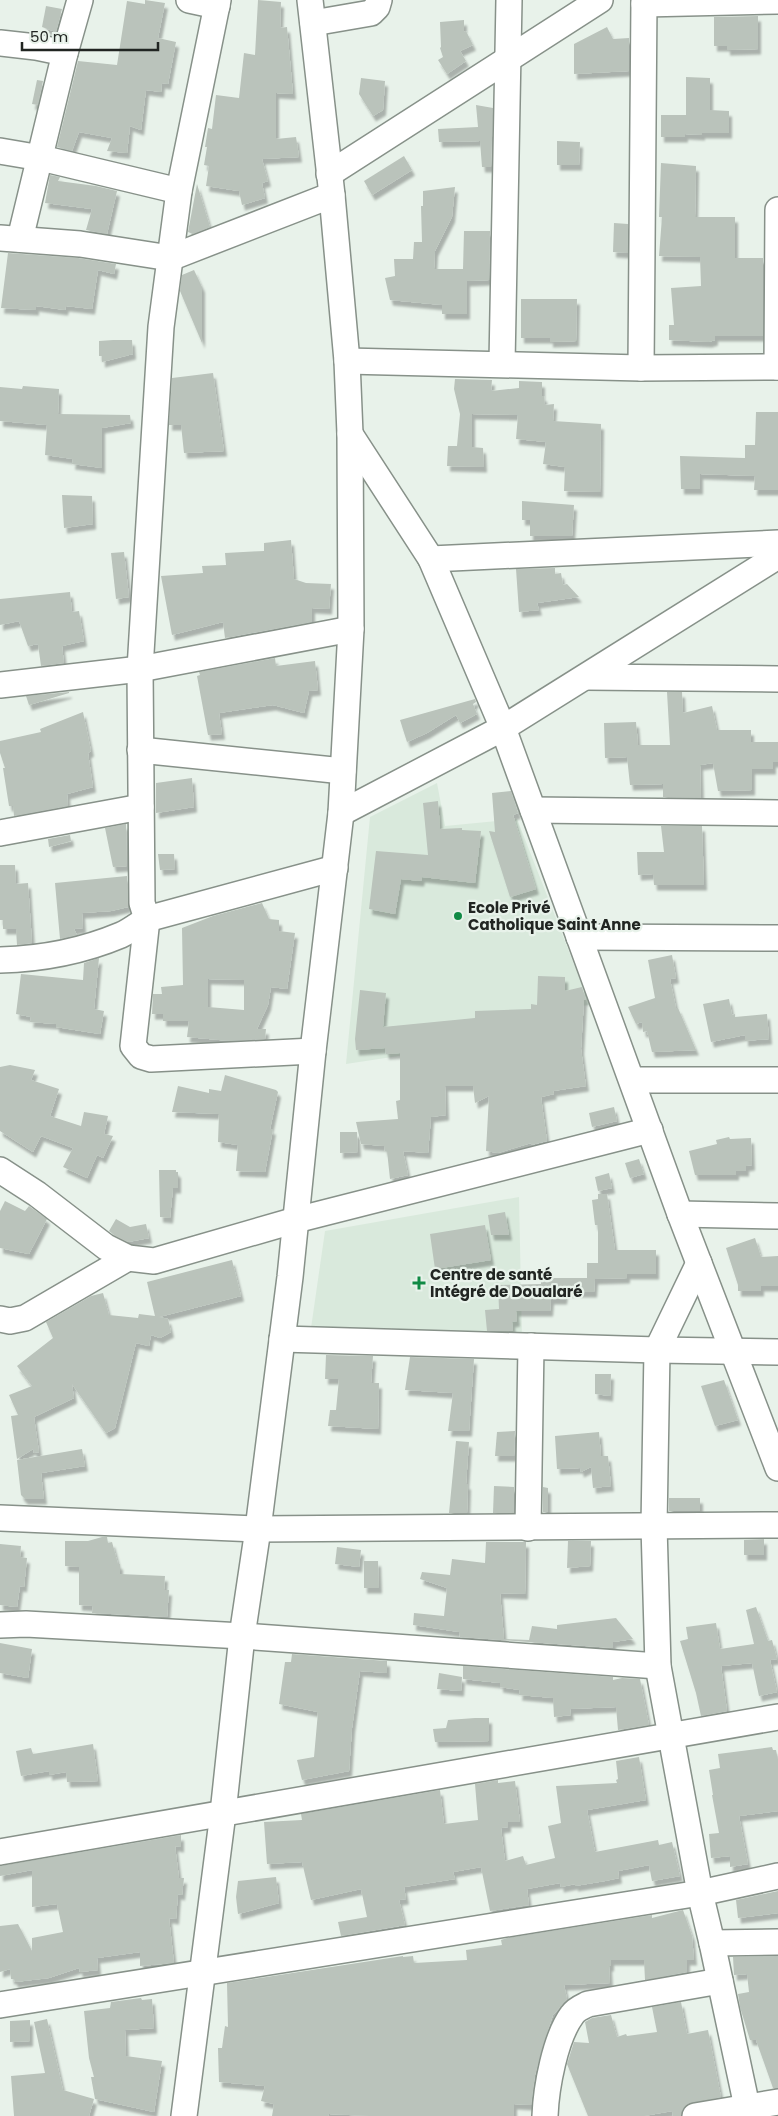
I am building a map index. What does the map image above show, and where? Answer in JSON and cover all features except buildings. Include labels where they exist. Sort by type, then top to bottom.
[{"type":"street","points":[[80,0],[65,53],[41,158],[10,238],[80,244],[170,258],[330,184],[508,59],[600,0]]},
{"type":"street","points":[[189,0],[218,3],[179,191],[161,327],[140,669],[142,902],[147,918],[133,1046],[142,1056],[151,1059],[313,1051]]},
{"type":"street","points":[[184,2116],[242,1636],[258,1529],[282,1339],[341,813],[351,629],[350,434],[347,361],[312,11],[371,13],[377,7],[379,0]]},
{"type":"street","points":[[502,363],[509,0]]},
{"type":"street","points":[[641,368],[644,2],[778,1]]},
{"type":"street","points":[[0,43],[36,47],[65,53]]},
{"type":"street","points":[[0,151],[41,158],[179,191]]},
{"type":"street","points":[[347,361],[502,363],[641,368],[778,367],[778,210]]},
{"type":"street","points":[[350,434],[432,559],[503,728],[680,1214],[778,1468]]},
{"type":"street","points":[[432,559],[778,544]]},
{"type":"street","points":[[341,813],[503,728],[778,556]]},
{"type":"street","points":[[0,685],[140,669],[351,629]]},
{"type":"street","points":[[586,676],[778,679]]},
{"type":"street","points":[[140,750],[343,771]]},
{"type":"street","points":[[0,833],[140,807]]},
{"type":"street","points":[[533,810],[778,813]]},
{"type":"street","points":[[0,960],[58,954],[95,944],[122,934],[147,918],[335,868]]},
{"type":"street","points":[[579,937],[778,938]]},
{"type":"street","points":[[632,1080],[778,1080]]},
{"type":"street","points":[[0,1170],[37,1194],[106,1247],[128,1258],[154,1261],[296,1220],[650,1130]]},
{"type":"street","points":[[680,1214],[778,1216]]},
{"type":"street","points":[[0,1319],[10,1321],[25,1318],[128,1258]]},
{"type":"street","points":[[699,1263],[657,1350],[654,1526],[658,1666],[700,1893],[748,2111]]},
{"type":"street","points":[[282,1339],[778,1352]]},
{"type":"street","points":[[528,1528],[531,1346]]},
{"type":"street","points":[[0,1518],[258,1529],[778,1525]]},
{"type":"street","points":[[0,1625],[26,1624],[242,1636],[658,1666]]},
{"type":"street","points":[[0,1852],[778,1717]]},
{"type":"street","points":[[0,2005],[700,1893],[778,1876]]},
{"type":"street","points":[[712,1943],[778,1942]]},
{"type":"street","points":[[545,2116],[549,2082],[560,2037],[572,2015],[579,2008],[588,2004],[720,1981]]},
{"type":"street","points":[[695,2116],[748,2111],[778,2102]]},
{"type":"shaded area","name":"Ecole Privé Catholique Saint Anne","points":[[437,783],[445,826],[517,819],[590,1005],[549,1009],[542,1034],[346,1064],[370,817]]},
{"type":"shaded area","name":"Centre de santé Intégré de Doualaré","points":[[519,1197],[522,1340],[310,1335],[325,1231]]},
{"type":"place","name":"Ecole Privé Catholique Saint Anne","points":[[458,916]]},
{"type":"place","name":"Centre de santé Intégré de Doualaré","points":[[419,1283]]}]
